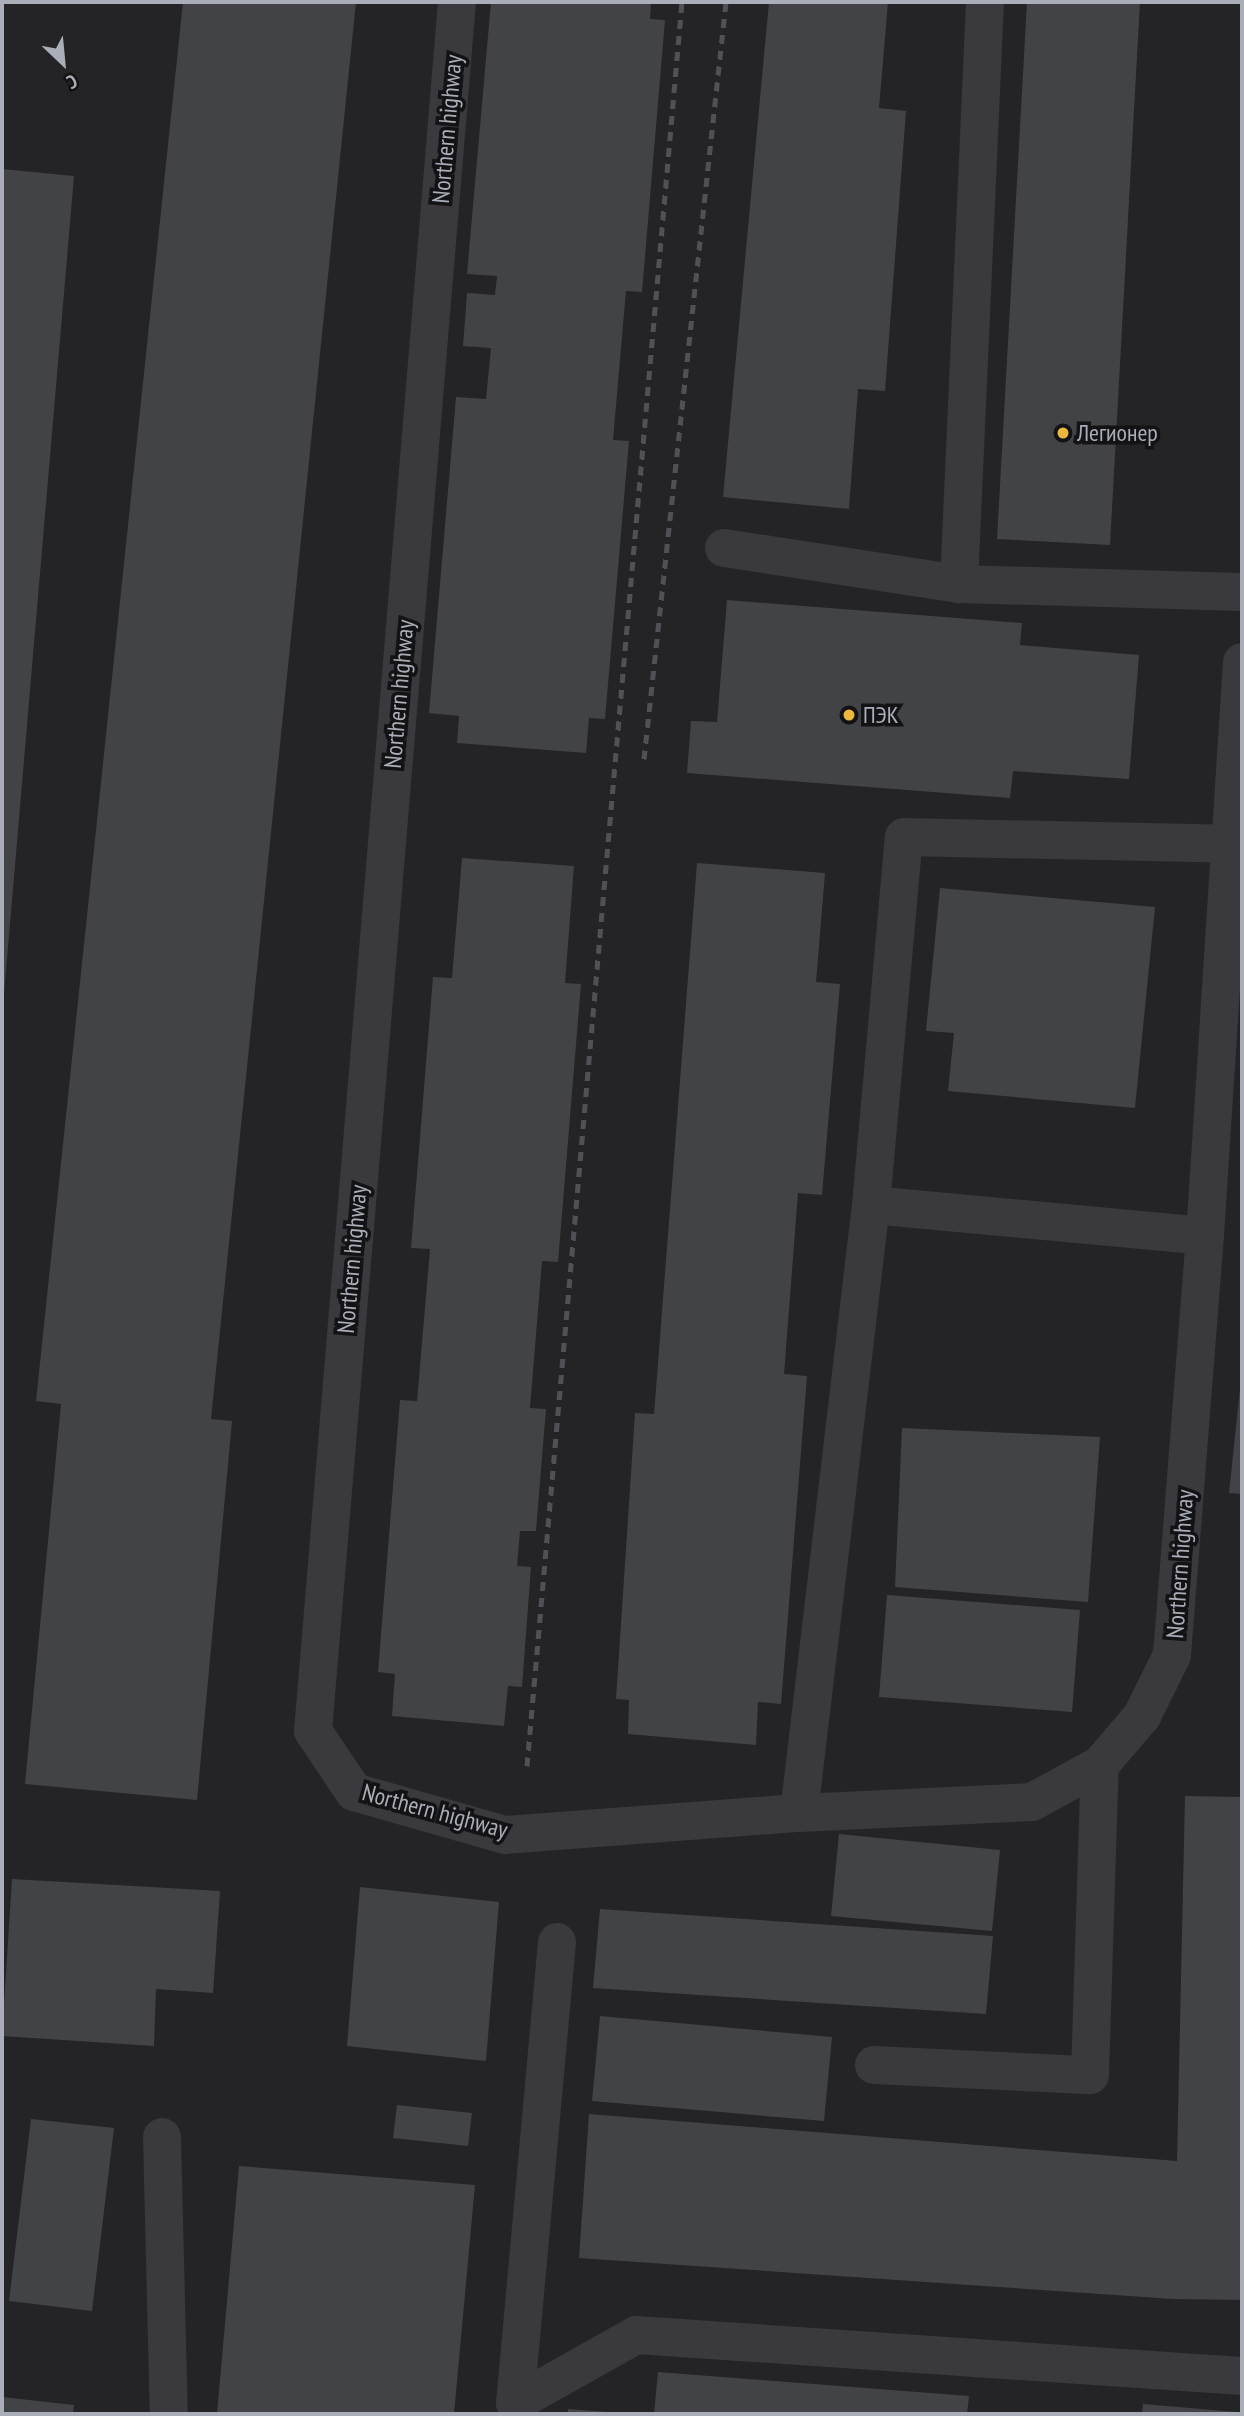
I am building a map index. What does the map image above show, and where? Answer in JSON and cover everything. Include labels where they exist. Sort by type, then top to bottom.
[{"type":"lane","name":"Northern highway","points":[[457,2],[313,1731],[355,1791],[505,1835],[799,1813],[1032,1802],[1100,1765],[1142,1716],[1172,1655],[1237,844],[1242,662]]},
{"type":"lane","points":[[959,584],[985,2]]},
{"type":"lane","points":[[724,548],[959,584],[1242,593]]},
{"type":"lane","points":[[799,1813],[871,1205],[904,837],[1237,844]]},
{"type":"lane","points":[[871,1205],[1205,1236]]},
{"type":"lane","points":[[874,2066],[1090,2075],[1100,1765]]},
{"type":"lane","points":[[515,2409],[557,1942]]},
{"type":"lane","points":[[162,2137],[169,2414]]},
{"type":"lane","points":[[515,2409],[636,2335],[1242,2376]]},
{"type":"shaded area","points":[[2,2],[1242,2],[1242,2414],[2,2414]]},
{"type":"building","points":[[183,2],[356,2],[211,1419],[232,1421],[197,1800],[25,1784],[61,1404],[36,1401]]},
{"type":"building","points":[[491,2],[651,2],[650,19],[665,20],[642,292],[626,291],[613,440],[629,441],[605,719],[589,718],[586,753],[457,743],[459,716],[429,713],[456,397],[486,399],[491,348],[463,346],[467,293],[495,295],[497,276],[467,274]]},
{"type":"building","points":[[769,2],[888,2],[879,108],[906,111],[885,391],[858,389],[849,509],[723,497]]},
{"type":"building","points":[[1027,2],[1140,2],[1110,545],[997,539]]},
{"type":"building","points":[[2,169],[74,176],[4,994],[2,994]]},
{"type":"building","points":[[727,600],[1022,623],[1020,645],[1139,655],[1129,779],[1013,771],[1010,798],[687,773],[691,721],[717,722]]},
{"type":"building","points":[[462,858],[574,866],[565,983],[581,984],[558,1262],[542,1261],[530,1408],[546,1409],[536,1531],[520,1531],[517,1566],[531,1567],[522,1687],[508,1686],[504,1726],[392,1716],[395,1674],[378,1672],[400,1400],[417,1401],[430,1249],[411,1248],[433,977],[452,978]]},
{"type":"building","points":[[697,863],[825,873],[816,982],[840,984],[822,1195],[798,1193],[784,1374],[807,1376],[781,1704],[758,1702],[756,1745],[628,1734],[629,1700],[616,1699],[635,1413],[654,1414]]},
{"type":"building","points":[[940,888],[1155,907],[1135,1108],[948,1091],[954,1033],[926,1031]]},
{"type":"building","points":[[1242,1389],[1242,1494],[1229,1493]]},
{"type":"building","points":[[902,1428],[1100,1437],[1088,1602],[895,1587]]},
{"type":"building","points":[[887,1595],[1080,1610],[1072,1712],[879,1697]]},
{"type":"building","points":[[1185,1796],[1242,1797],[1242,2300],[1173,2299],[579,2258],[589,2114],[1177,2161]]},
{"type":"building","points":[[839,1834],[1000,1850],[992,1931],[831,1916]]},
{"type":"building","points":[[12,1879],[220,1891],[213,1993],[156,1989],[154,2046],[2,2036]]},
{"type":"building","points":[[360,1887],[499,1902],[486,2061],[347,2046]]},
{"type":"building","points":[[600,1909],[993,1936],[986,2014],[593,1988]]},
{"type":"building","points":[[600,2016],[832,2037],[824,2121],[592,2101]]},
{"type":"building","points":[[397,2105],[472,2113],[468,2146],[393,2138]]},
{"type":"building","points":[[31,2119],[114,2128],[92,2311],[9,2301]]},
{"type":"building","points":[[239,2166],[475,2185],[454,2414],[217,2414]]},
{"type":"building","points":[[658,2372],[969,2396],[967,2414],[654,2414]]},
{"type":"building","points":[[2,2397],[74,2405],[73,2414],[2,2414]]},
{"type":"building","points":[[1143,2404],[1237,2412],[1237,2414],[1142,2414]]},
{"type":"building","points":[[568,2409],[608,2412],[608,2414],[568,2414]]},
{"type":"railway","points":[[527,1766],[682,2]]},
{"type":"railway","points":[[644,759],[726,2]]},
{"type":"place","name":"Легионер","points":[[1063,433]]},
{"type":"place","name":"ПЭК","points":[[849,715]]}]
